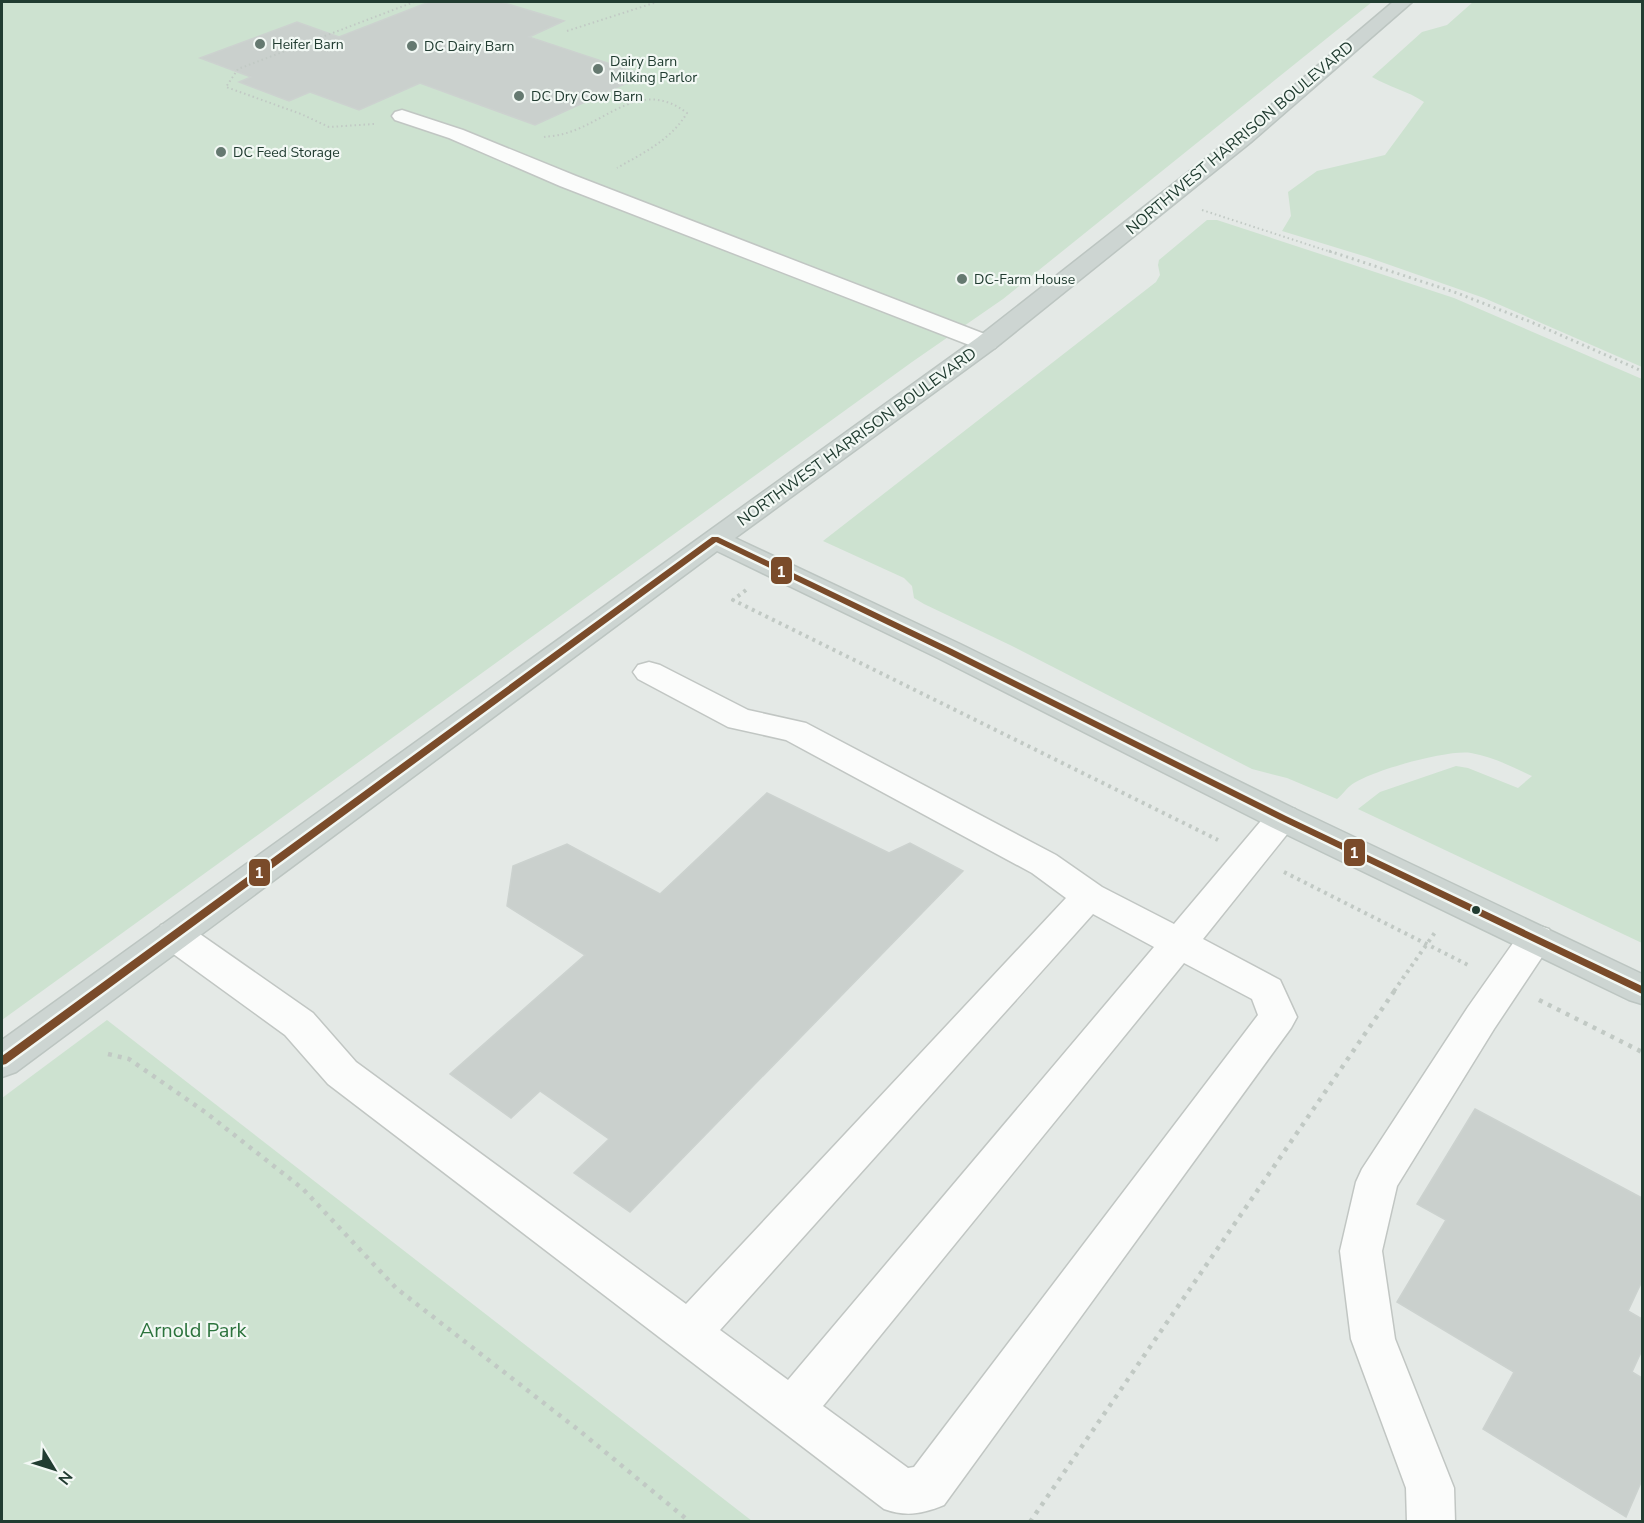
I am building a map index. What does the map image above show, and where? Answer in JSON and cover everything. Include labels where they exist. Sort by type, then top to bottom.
[{"type":"main road","name":"NORTHWEST HARRISON BOULEVARD","points":[[2,1061],[986,343],[1244,138],[1403,2]]},
{"type":"main road","points":[[715,539],[950,651],[1283,818],[1642,990]]},
{"type":"lane","points":[[402,116],[481,144],[590,189],[986,343]]},
{"type":"lane","points":[[174,935],[299,1024],[342,1073],[901,1492],[927,1489],[1278,1017],[1267,990],[1089,896],[1044,864],[795,731],[739,719],[649,672]]},
{"type":"lane","points":[[792,1410],[1283,818]]},
{"type":"lane","points":[[689,1332],[1089,896]]},
{"type":"lane","points":[[1431,1521],[1430,1488],[1373,1339],[1361,1251],[1377,1182],[1481,1018],[1536,939]]},
{"type":"path","points":[[402,116],[366,126],[329,128],[301,114],[226,87],[238,69],[414,2]]},
{"type":"path","points":[[567,31],[657,2]]},
{"type":"path","points":[[481,144],[564,134],[615,109],[647,98],[674,103],[687,113],[681,126],[657,145],[598,181],[590,189]]},
{"type":"path","points":[[1167,199],[1457,293],[1642,371]]},
{"type":"path","points":[[775,568],[734,600],[1642,1052]]},
{"type":"path","points":[[1030,1521],[1457,901]]},
{"type":"path","points":[[108,1054],[129,1059],[205,1112],[303,1189],[396,1288],[581,1432],[690,1521]]},
{"type":"green space","points":[[2,2],[1372,2],[1003,299],[912,362],[2,1020]]},
{"type":"green space","points":[[1473,2],[1642,3],[1642,367],[1484,298],[1367,257],[1282,231],[1291,216],[1288,192],[1317,171],[1385,155],[1424,102],[1372,77],[1422,32],[1447,25]]},
{"type":"green space","points":[[1207,220],[1217,220],[1454,298],[1642,379],[1642,943],[1358,809],[1380,792],[1456,766],[1468,768],[1518,788],[1532,776],[1479,755],[1445,754],[1409,762],[1373,774],[1350,786],[1337,799],[1287,778],[1252,769],[1010,645],[924,604],[914,598],[912,586],[904,578],[823,541],[1156,282],[1160,275],[1159,260]]},
{"type":"green space","name":"Arnold Park","points":[[107,1020],[752,1521],[2,1521],[2,1098]]},
{"type":"building","points":[[429,2],[501,2],[564,21],[529,37],[644,75],[535,125],[420,83],[359,110],[310,92],[289,101],[239,82],[251,77],[200,58],[297,22],[339,37]]},
{"type":"building","points":[[767,793],[889,853],[910,843],[963,871],[630,1212],[574,1173],[609,1139],[540,1091],[511,1118],[450,1074],[585,955],[507,906],[513,866],[567,844],[660,894]]},
{"type":"building","points":[[1475,1109],[1642,1198],[1642,1281],[1628,1311],[1642,1319],[1642,1350],[1632,1372],[1642,1378],[1642,1480],[1626,1517],[1483,1429],[1514,1372],[1397,1302],[1446,1220],[1417,1204]]},
{"type":"transit line","name":"1","points":[[2,1061],[715,539],[949,651],[1283,818],[1642,990]]},
{"type":"place","name":"Heifer Barn","points":[[260,44]]},
{"type":"place","name":"DC Dairy Barn","points":[[412,46]]},
{"type":"place","name":"Dairy Barn Milking Parlor","points":[[598,69]]},
{"type":"place","name":"DC Dry Cow Barn","points":[[519,96]]},
{"type":"place","name":"DC Feed Storage","points":[[221,152]]},
{"type":"place","name":"DC-Farm House","points":[[962,279]]}]
